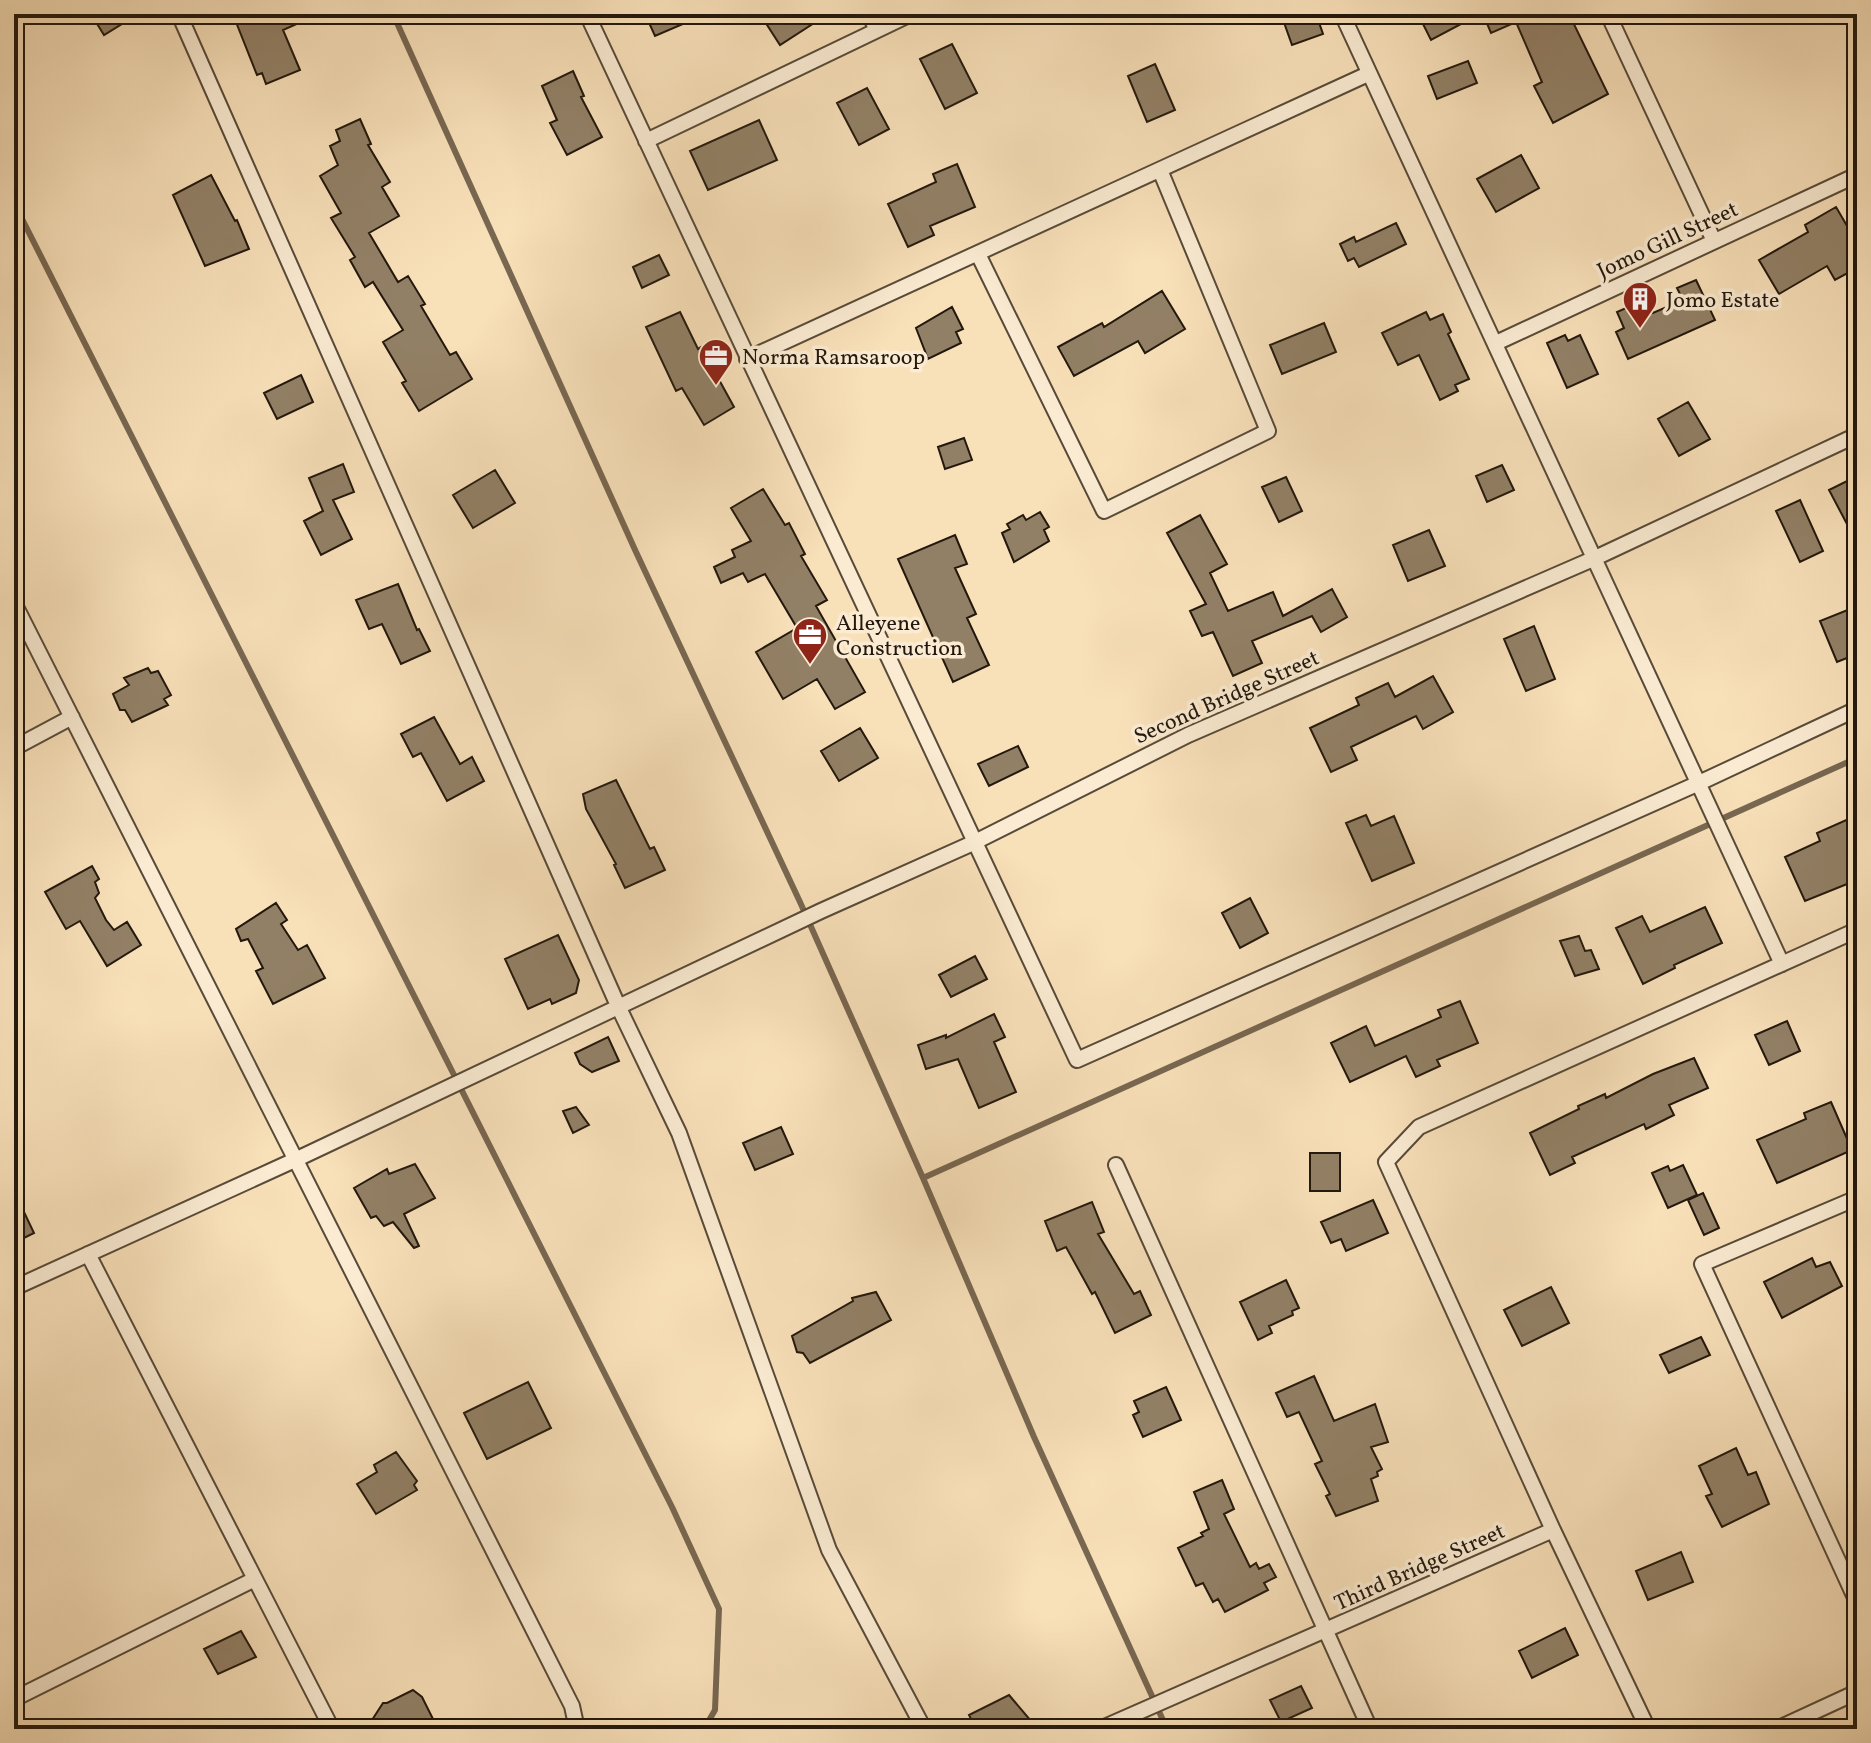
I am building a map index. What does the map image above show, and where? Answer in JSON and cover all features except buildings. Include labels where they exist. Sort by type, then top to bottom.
[{"type":"street","points":[[179,14],[619,1008],[679,1133],[829,1550],[924,1729]]},
{"type":"street","points":[[587,14],[1077,1060],[1699,783],[1857,709]]},
{"type":"street","points":[[869,14],[877,30]]},
{"type":"street","points":[[646,141],[911,14]]},
{"type":"street","points":[[1342,14],[1782,964]]},
{"type":"street","points":[[1608,14],[1714,241]]},
{"type":"street","points":[[747,359],[1368,74]]},
{"type":"street","points":[[978,254],[1104,511],[1268,431],[1160,170]]},
{"type":"street","name":"Jomo Gill Street","points":[[1496,343],[1857,175]]},
{"type":"street","name":"Second Bridge Street","points":[[14,1288],[973,843],[1188,735],[1593,559],[1857,435]]},
{"type":"street","points":[[14,603],[572,1706],[577,1729]]},
{"type":"street","points":[[14,748],[72,717]]},
{"type":"street","points":[[1648,1729],[1562,1550],[1386,1162],[1419,1127],[1857,930]]},
{"type":"street","points":[[1116,1165],[1324,1633],[1370,1729]]},
{"type":"street","points":[[1857,1198],[1702,1264],[1857,1602]]},
{"type":"street","points":[[88,1254],[332,1729]]},
{"type":"street","name":"Third Bridge Street","points":[[1100,1729],[1553,1530]]},
{"type":"street","points":[[14,1699],[255,1579]]},
{"type":"street","points":[[1777,1729],[1857,1692]]},
{"type":"waterway","points":[[393,14],[636,552],[800,902],[1034,1437],[1167,1729]]},
{"type":"waterway","points":[[14,203],[672,1507],[719,1609],[715,1710],[704,1729]]},
{"type":"waterway","points":[[923,1178],[1857,758]]},
{"type":"place","name":"Jomo Estate","points":[[1640,330]]},
{"type":"place","name":"Norma Ramsaroop","points":[[716,387]]},
{"type":"place","name":"Alleyene Construction","points":[[810,666]]}]
